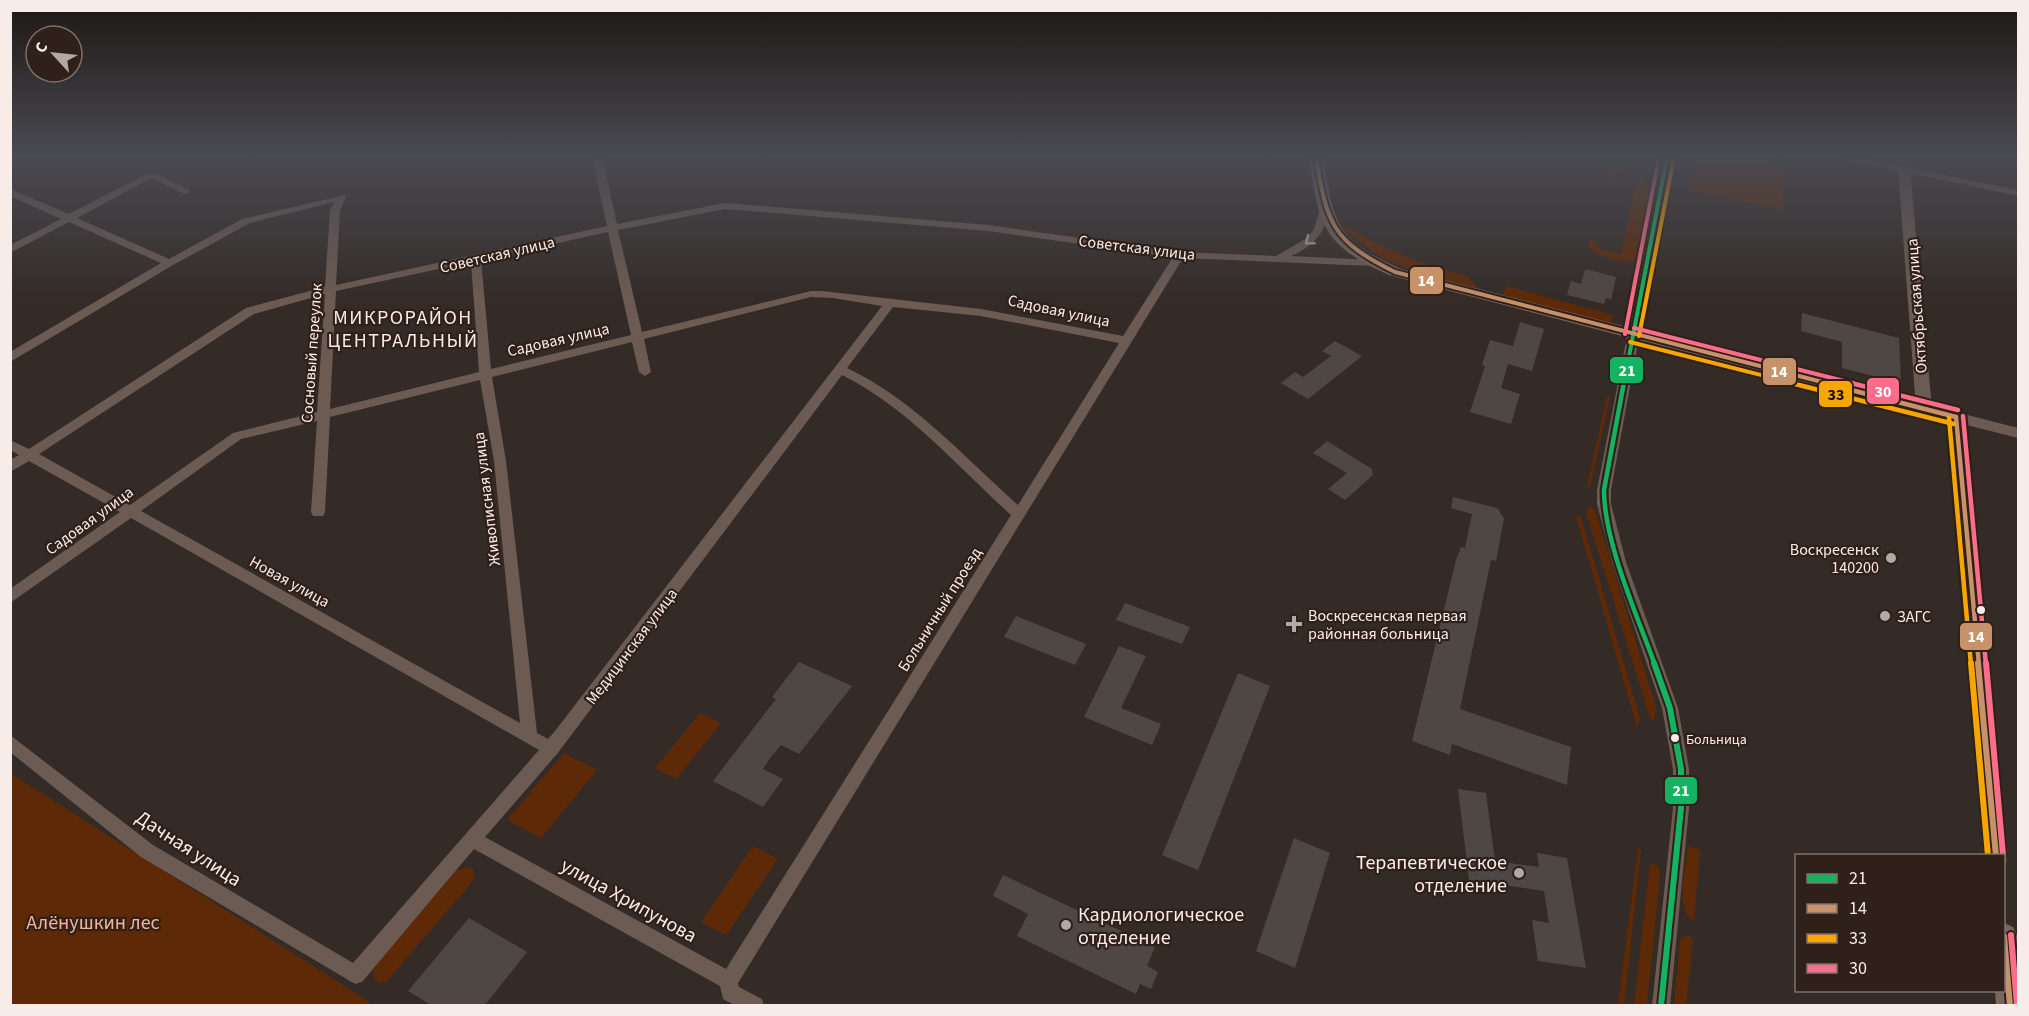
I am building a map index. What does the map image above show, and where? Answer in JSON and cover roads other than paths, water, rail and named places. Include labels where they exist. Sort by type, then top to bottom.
[{"type":"main road","points":[[1323,204],[1324,212]]},
{"type":"main road","name":"Советская улица","points":[[1324,212],[1329,226],[1343,242],[1373,263],[1415,278],[1956,417]]},
{"type":"main road","points":[[1956,417],[1996,854]]},
{"type":"main road","points":[[2005,948],[2010,1005]]},
{"type":"street","points":[[39,204],[169,263]]},
{"type":"street","points":[[10,250],[95,204]]},
{"type":"street","name":"Сосновый переулок","points":[[169,263],[246,221],[315,204]]},
{"type":"street","name":"Сосновый переулок","points":[[318,512],[335,210],[338,204]]},
{"type":"street","points":[[608,204],[645,372]]},
{"type":"street","points":[[1658,204],[1604,476],[1604,504],[1619,562],[1670,708],[1681,769],[1680,808],[1661,1005]]},
{"type":"street","name":"Октябрьская улица","points":[[1907,204],[1924,408]]},
{"type":"street","name":"Советская улица","points":[[10,467],[250,311],[277,302],[613,228],[725,206],[988,228],[1180,255],[1373,263]]},
{"type":"street","points":[[1280,258],[1313,240],[1319,233],[1324,212]]},
{"type":"street","name":"Больничный проезд","points":[[729,981],[1180,255]]},
{"type":"street","name":"Живописная улица","points":[[476,259],[485,373],[500,461],[529,736]]},
{"type":"street","points":[[10,358],[169,263]]},
{"type":"street","name":"Садовая улица","points":[[10,597],[237,436],[811,294],[850,295],[891,303],[950,307],[1026,319],[1127,341]]},
{"type":"street","name":"Медицинская улица","points":[[355,975],[551,749],[891,303]]},
{"type":"street","points":[[842,370],[878,390],[905,411],[1019,514]]},
{"type":"street","name":"Советская улица","points":[[1956,417],[2019,433]]},
{"type":"street","name":"Новая улица","points":[[10,444],[551,749]]},
{"type":"street","name":"Дачная улица","points":[[10,742],[36,760],[147,851],[355,975]]},
{"type":"street","name":"улица Хрипунова","points":[[472,839],[729,981],[730,992],[755,1005]]},
{"type":"place","name":"Воскресенск 140200","points":[[1891,558]]},
{"type":"place","name":"ЗАГС","points":[[1885,616]]},
{"type":"place","name":"Воскресенская первая районная больница","points":[[1294,624]]},
{"type":"place","name":"Больница","points":[[1675,738]]},
{"type":"place","name":"Терапевтическое отделение","points":[[1519,873]]},
{"type":"place","name":"Кардиологическое отделение","points":[[1066,925]]},
{"type":"district","name":"МИКРОРАЙОН ЦЕНТРАЛЬНЫЙ","points":[[403,328]]},
{"type":"park label","name":"Алёнушкин лес","points":[[93,922]]}]
